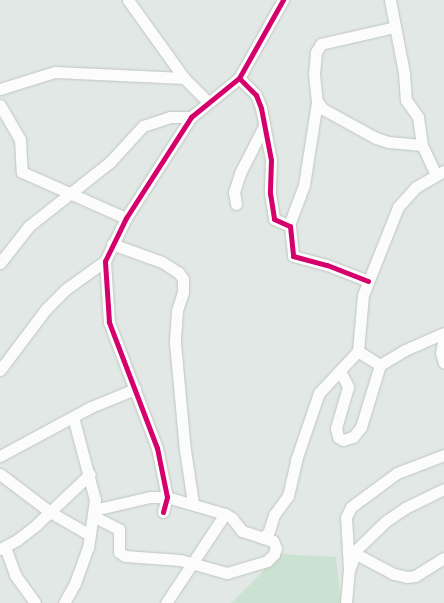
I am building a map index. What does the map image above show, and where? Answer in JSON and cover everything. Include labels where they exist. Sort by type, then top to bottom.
[{"type":"street","points":[[128,0],[184,78],[208,102]]},
{"type":"street","points":[[163,512],[167,497],[157,448],[109,322],[105,261],[126,218],[191,117],[239,78],[283,0]]},
{"type":"street","points":[[263,538],[291,487],[296,460],[319,393],[358,351],[362,305],[368,281],[398,207],[409,193],[440,173],[422,145],[418,117],[406,100],[390,0]]},
{"type":"street","points":[[368,281],[327,265],[294,258],[288,225],[305,179],[318,102],[314,74],[316,52],[321,44],[395,27]]},
{"type":"street","points":[[0,90],[55,72],[184,78]]},
{"type":"street","points":[[239,78],[256,95],[271,160],[270,193],[274,219],[288,225]]},
{"type":"street","points":[[318,102],[323,109],[376,138],[388,142],[422,145]]},
{"type":"street","points":[[0,105],[20,139],[22,172],[126,218]]},
{"type":"street","points":[[0,263],[21,234],[110,162],[143,126],[170,117],[191,117]]},
{"type":"street","points":[[236,204],[234,192],[240,173],[263,128]]},
{"type":"street","points":[[112,244],[168,265],[179,272],[183,279],[175,343],[185,450],[193,503]]},
{"type":"street","points":[[0,370],[46,309],[66,290],[105,261]]},
{"type":"street","points":[[340,371],[348,387],[336,428],[338,437],[343,440],[353,437],[361,427],[380,365],[405,350],[444,334]]},
{"type":"street","points":[[444,334],[441,353],[444,363]]},
{"type":"street","points":[[358,351],[380,365]]},
{"type":"street","points":[[0,456],[73,417],[135,389]]},
{"type":"street","points":[[64,603],[75,583],[90,535],[95,500],[90,474],[73,417]]},
{"type":"street","points":[[348,603],[349,570],[346,525],[351,507],[397,473],[444,455]]},
{"type":"street","points":[[0,474],[50,512],[90,535]]},
{"type":"street","points":[[35,603],[14,575],[2,548],[17,540],[50,512],[90,474]]},
{"type":"street","points":[[349,570],[356,554],[373,532],[405,508],[444,489]]},
{"type":"street","points":[[150,497],[167,497],[193,503],[225,514],[232,518],[242,531],[273,541],[276,548],[274,554],[267,561],[227,573],[192,563],[122,554],[119,548],[119,529],[94,513],[150,497]]},
{"type":"street","points":[[166,603],[225,514]]},
{"type":"street","points":[[356,554],[394,574],[407,577],[415,576],[444,558]]},
{"type":"green space","points":[[280,554],[336,557],[341,603],[231,603]]},
{"type":"cycle path","points":[[163,512],[167,497],[157,448],[109,322],[105,261],[126,218],[191,117],[239,78],[283,0]]},
{"type":"cycle path","points":[[239,78],[256,95],[261,108],[271,160],[270,193],[274,219],[290,226],[293,256],[327,265],[368,281]]}]
